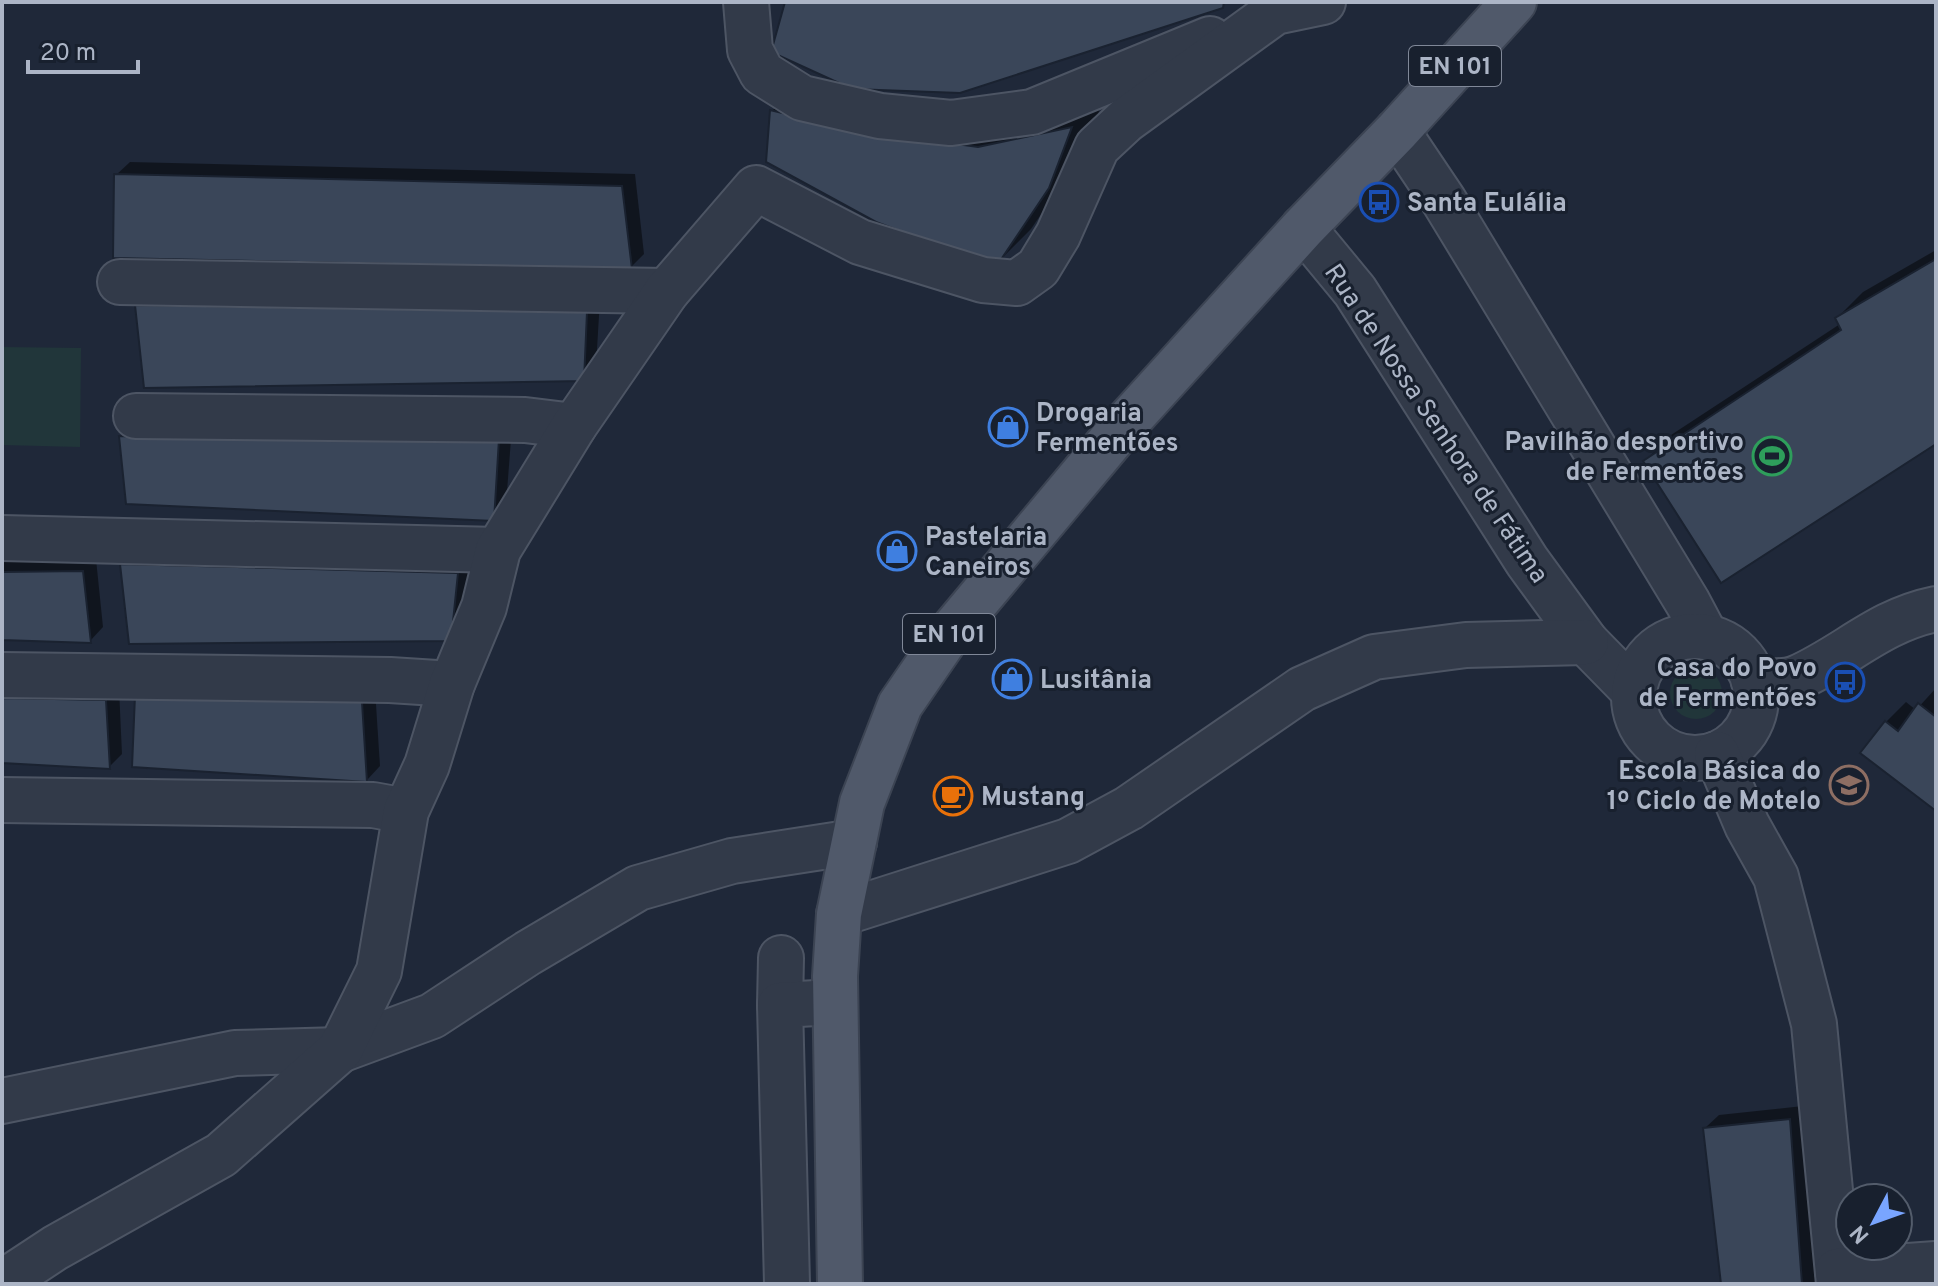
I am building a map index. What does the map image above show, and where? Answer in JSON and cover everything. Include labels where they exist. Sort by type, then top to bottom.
[{"type":"main road","name":"EN 101","points":[[840,1284],[835,1002],[839,914],[862,803],[900,705],[946,638],[1118,432],[1514,2]]},
{"type":"street","points":[[746,2],[750,50],[762,73],[802,98],[880,116],[951,123],[1032,112],[1275,12],[1323,2]]},
{"type":"street","points":[[2,1283],[55,1248],[221,1155],[340,1050],[379,971],[406,811],[427,765],[452,684],[484,607],[498,550],[574,426],[667,291],[756,188],[860,242],[983,280],[1017,283],[1038,268],[1058,235],[1097,147],[1126,120],[1275,12]]},
{"type":"street","points":[[1397,131],[1453,215],[1706,637]]},
{"type":"street","name":"Rua de Nossa Senhora de Fátima","points":[[1303,228],[1355,291],[1527,561],[1586,642],[1634,691]]},
{"type":"street","points":[[120,282],[667,291]]},
{"type":"street","points":[[136,416],[525,420],[574,426]]},
{"type":"street","points":[[2,538],[498,550]]},
{"type":"street","points":[[1754,681],[1795,680],[1885,626],[1916,613],[1936,609]]},
{"type":"street","points":[[1684,637],[1706,637],[1730,647],[1745,662],[1754,681],[1754,712],[1745,732],[1736,743],[1717,754],[1692,759],[1672,754],[1645,733],[1636,714],[1634,691],[1640,670],[1652,653],[1670,641],[1684,637]]},
{"type":"street","points":[[839,914],[1068,841],[1129,808],[1302,689],[1374,657],[1466,645],[1586,642]]},
{"type":"street","points":[[2,675],[390,680],[452,684]]},
{"type":"street","points":[[1717,754],[1747,825],[1776,877],[1814,1024],[1838,1278],[1936,1264]]},
{"type":"street","points":[[2,800],[373,805],[406,811]]},
{"type":"street","points":[[2,1101],[235,1053],[340,1050],[432,1016],[528,953],[638,888],[732,861],[854,842]]},
{"type":"street","points":[[781,958],[787,1284]]},
{"type":"street","points":[[780,1005],[835,1002]]},
{"type":"green space","points":[[2,347],[81,348],[80,447],[2,445]]},
{"type":"green space","points":[[1696,667],[1715,674],[1722,693],[1715,712],[1696,719],[1677,712],[1670,693],[1677,674]]},
{"type":"building","points":[[785,2],[1224,2],[1223,8],[960,93],[852,89],[771,52]]},
{"type":"building","points":[[770,110],[848,129],[978,147],[1072,127],[1049,188],[996,267],[876,222],[766,162]]},
{"type":"building","points":[[114,174],[622,186],[632,269],[113,258]]},
{"type":"building","points":[[1936,259],[1936,444],[1721,583],[1643,461],[1841,330],[1835,318]]},
{"type":"building","points":[[135,305],[587,312],[584,381],[144,388]]},
{"type":"building","points":[[119,436],[499,439],[494,521],[126,504]]},
{"type":"building","points":[[120,564],[458,573],[451,641],[129,644]]},
{"type":"building","points":[[83,571],[91,643],[2,640],[2,572]]},
{"type":"building","points":[[135,695],[362,702],[367,782],[132,767]]},
{"type":"building","points":[[2,698],[106,700],[110,769],[2,763]]},
{"type":"building","points":[[1918,703],[1936,717],[1936,811],[1860,753],[1885,721],[1898,731]]},
{"type":"building","points":[[1790,1119],[1802,1284],[1721,1284],[1703,1128]]},
{"type":"place","name":"Santa Eulália","points":[[1379,202]]},
{"type":"place","name":"Drogaria Fermentões","points":[[1008,427]]},
{"type":"place","name":"Pavilhão desportivo de Fermentões","points":[[1772,456]]},
{"type":"place","name":"Pastelaria Caneiros","points":[[897,551]]},
{"type":"place","name":"Lusitânia","points":[[1012,679]]},
{"type":"place","name":"Casa do Povo de Fermentões","points":[[1845,682]]},
{"type":"place","name":"Escola Básica do 1º Ciclo de Motelo","points":[[1849,785]]},
{"type":"place","name":"Mustang","points":[[953,796]]}]
